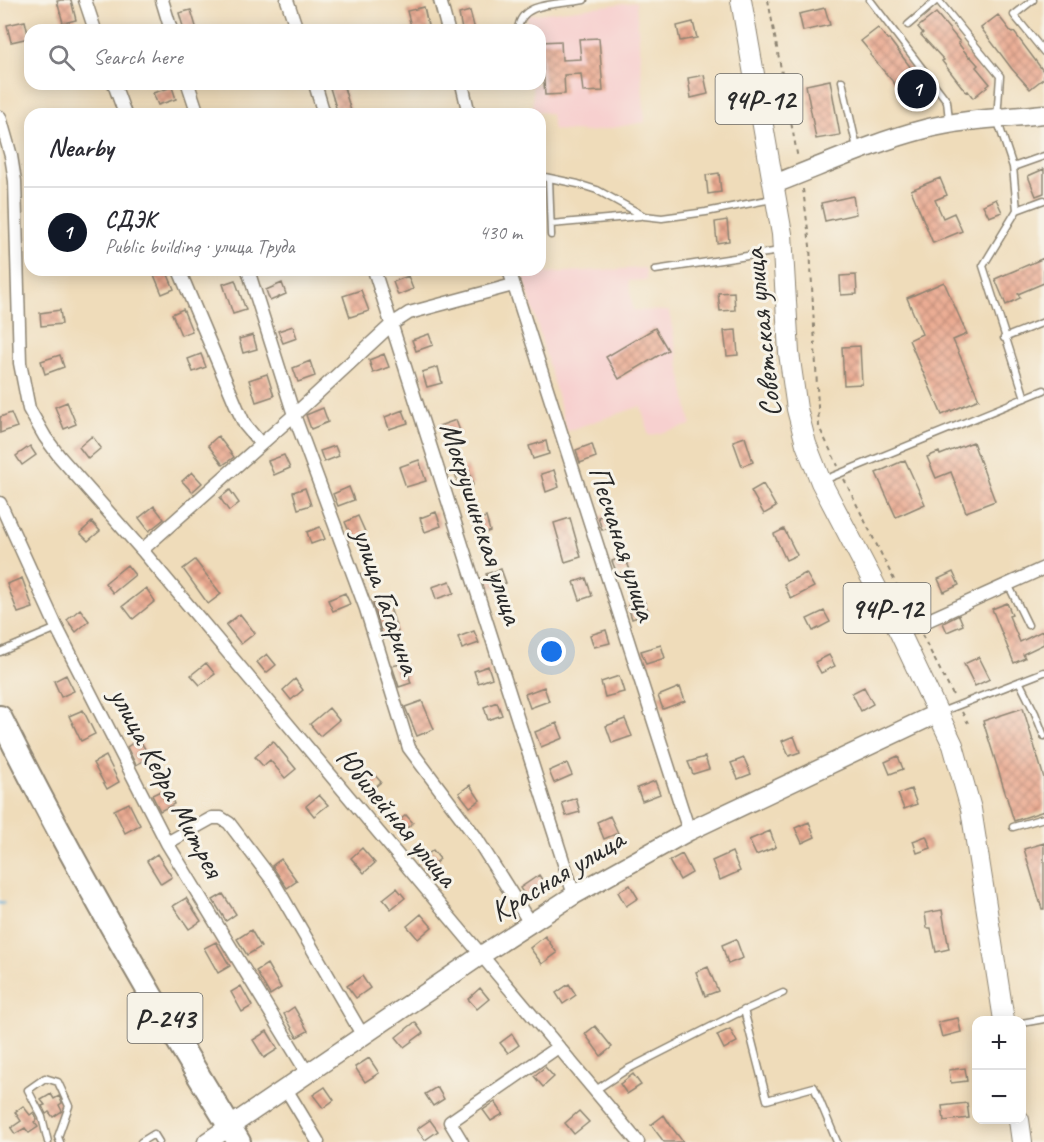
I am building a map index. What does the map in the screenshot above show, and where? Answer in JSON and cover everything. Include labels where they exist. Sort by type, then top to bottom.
[{"type":"highway","name":"Р-243","points":[[0,717],[92,892],[234,1134]]},
{"type":"main road","name":"Советская улица","points":[[741,0],[784,250],[789,353],[797,409],[806,444],[821,482],[909,629],[938,713],[952,745],[971,809],[1003,1016]]},
{"type":"main road","points":[[1020,1124],[1022,1142]]},
{"type":"street","points":[[85,0],[93,24]]},
{"type":"street","points":[[162,0],[169,24]]},
{"type":"street","points":[[288,0],[295,24]]},
{"type":"street","points":[[440,0],[446,24]]},
{"type":"street","points":[[116,90],[123,108]]},
{"type":"street","points":[[190,90],[196,108]]},
{"type":"street","points":[[317,90],[322,108]]},
{"type":"street","points":[[463,90],[468,108]]},
{"type":"street","points":[[775,191],[801,173],[926,129],[950,124],[1044,114]]},
{"type":"street","name":"Юбилейная улица","points":[[0,117],[11,156],[15,181],[20,363],[29,409],[60,456],[142,550],[638,1142]]},
{"type":"street","points":[[182,276],[245,425],[261,444]]},
{"type":"street","name":"улица Гагарина","points":[[250,276],[294,415],[366,609],[409,748],[475,837],[530,923]]},
{"type":"street","name":"Мокрушинская улица","points":[[376,276],[574,895]]},
{"type":"street","name":"Песчаная улица","points":[[511,276],[689,831]]},
{"type":"street","points":[[142,550],[392,324],[409,313],[513,285]]},
{"type":"street","name":"улица Кедра Митрея","points":[[0,503],[57,628],[167,843],[309,1074]]},
{"type":"street","points":[[909,629],[1044,568]]},
{"type":"street","name":"Красная улица","points":[[207,1142],[234,1134],[286,1089],[480,956],[574,895],[689,831],[938,713]]},
{"type":"street","points":[[167,843],[212,818],[221,818],[229,824],[273,881],[363,1036]]},
{"type":"street","points":[[462,1142],[450,1122],[558,1047]]},
{"type":"street","points":[[286,1089],[318,1142]]},
{"type":"lane","points":[[519,24],[523,13],[530,9],[584,0]]},
{"type":"lane","points":[[908,25],[937,0],[1000,75],[997,119],[1013,167],[1017,210],[983,266],[1004,338],[1025,398]]},
{"type":"lane","points":[[1033,0],[1014,15],[1044,52]]},
{"type":"lane","points":[[871,1],[947,101],[950,124]]},
{"type":"lane","points":[[842,81],[858,152]]},
{"type":"lane","points":[[1013,167],[1044,156]]},
{"type":"lane","points":[[546,177],[597,190],[644,216]]},
{"type":"lane","points":[[549,178],[551,235]]},
{"type":"lane","points":[[551,224],[644,216],[662,218],[706,213],[775,191]]},
{"type":"lane","points":[[1017,210],[1044,200]]},
{"type":"lane","points":[[655,270],[784,250]]},
{"type":"lane","points":[[1004,338],[1044,322]]},
{"type":"lane","points":[[821,482],[1044,390]]},
{"type":"lane","points":[[1008,584],[1028,625]]},
{"type":"lane","points":[[0,652],[57,628]]},
{"type":"lane","points":[[938,713],[1044,672]]},
{"type":"lane","points":[[1020,683],[1044,736]]},
{"type":"lane","points":[[1013,827],[1044,818]]},
{"type":"lane","points":[[594,1091],[626,1070],[744,1010],[783,993]]},
{"type":"lane","points":[[744,1010],[767,1100],[814,1087],[837,1142]]},
{"type":"lane","points":[[1026,1022],[1044,1019]]},
{"type":"lane","points":[[48,1142],[42,1117],[28,1090],[45,1078],[58,1082],[69,1106],[58,1137],[60,1142]]},
{"type":"lane","points":[[141,1142],[154,1134],[159,1142]]},
{"type":"path","points":[[768,0],[801,173],[810,246],[819,428],[909,629],[968,723]]},
{"type":"shaded area","points":[[636,2],[645,122],[589,132],[553,130],[551,114],[546,113],[546,108],[533,108],[532,90],[546,90],[546,24],[528,24],[527,15]]},
{"type":"shaded area","points":[[645,268],[647,280],[629,281],[633,310],[669,311],[691,425],[649,436],[641,406],[567,431],[524,276],[546,276],[546,273]]},
{"type":"building","points":[[71,0],[76,20],[63,23],[57,1]]},
{"type":"building","points":[[424,7],[428,24],[410,24],[407,11]]},
{"type":"building","points":[[825,8],[830,25],[803,31],[799,14]]},
{"type":"building","points":[[191,10],[195,24],[182,24],[179,13]]},
{"type":"building","points":[[470,11],[473,24],[461,24],[459,14]]},
{"type":"building","points":[[936,13],[960,42],[958,43],[969,57],[978,65],[976,67],[990,84],[973,98],[942,61],[944,60],[921,35],[923,33],[918,27]]},
{"type":"building","points":[[998,15],[1044,72],[1044,78],[1030,89],[981,28]]},
{"type":"building","points":[[25,21],[24,39],[11,42],[7,25]]},
{"type":"building","points":[[693,22],[697,38],[680,41],[677,26]]},
{"type":"building","points":[[878,28],[927,89],[911,103],[861,41]]},
{"type":"building","points":[[599,38],[603,91],[583,92],[581,74],[564,75],[565,94],[545,95],[546,42],[561,41],[562,60],[581,59],[579,39]]},
{"type":"building","points":[[704,75],[708,94],[691,98],[688,78]]},
{"type":"building","points":[[830,80],[840,135],[816,139],[806,85]]},
{"type":"building","points":[[173,90],[176,99],[158,105],[153,93]]},
{"type":"building","points":[[331,90],[345,90],[350,108],[336,108]]},
{"type":"building","points":[[1044,169],[1044,193],[1036,196],[1028,176]]},
{"type":"building","points":[[719,173],[721,192],[708,194],[706,175]]},
{"type":"building","points":[[940,178],[947,195],[935,200],[943,218],[954,213],[962,231],[933,243],[911,190]]},
{"type":"building","points":[[853,196],[856,214],[825,221],[821,203]]},
{"type":"building","points":[[996,199],[1002,212],[989,217],[983,205]]},
{"type":"building","points":[[727,220],[729,241],[717,243],[715,222]]},
{"type":"building","points":[[1044,258],[1044,283],[1018,294],[1020,298],[1006,305],[995,279]]},
{"type":"building","points":[[856,275],[857,294],[841,295],[840,276]]},
{"type":"building","points":[[154,276],[169,276],[174,289],[162,294]]},
{"type":"building","points":[[408,276],[413,289],[398,295],[393,282]]},
{"type":"building","points":[[235,280],[246,310],[233,314],[223,284]]},
{"type":"building","points":[[944,282],[967,334],[953,340],[979,399],[942,415],[909,340],[922,334],[907,298]]},
{"type":"building","points":[[282,283],[286,294],[270,301],[266,290]]},
{"type":"building","points":[[361,290],[369,311],[350,317],[343,296]]},
{"type":"building","points":[[734,292],[735,310],[720,311],[718,293]]},
{"type":"building","points":[[183,309],[192,331],[181,335],[172,314]]},
{"type":"building","points":[[60,310],[62,324],[41,326],[40,313]]},
{"type":"building","points":[[293,326],[297,338],[283,343],[278,331]]},
{"type":"building","points":[[655,328],[668,350],[619,379],[606,357]]},
{"type":"building","points":[[736,330],[738,355],[727,356],[724,331]]},
{"type":"building","points":[[429,334],[433,345],[416,351],[412,340]]},
{"type":"building","points":[[253,335],[257,349],[243,353],[239,339]]},
{"type":"building","points":[[860,346],[862,384],[844,385],[842,347]]},
{"type":"building","points":[[201,354],[206,367],[193,372],[188,359]]},
{"type":"building","points":[[384,354],[389,367],[373,373],[369,360]]},
{"type":"building","points":[[60,355],[64,367],[45,374],[41,361]]},
{"type":"building","points":[[310,361],[315,376],[298,382],[293,368]]},
{"type":"building","points":[[438,367],[442,383],[427,387],[422,372]]},
{"type":"building","points":[[267,374],[274,396],[256,402],[249,380]]},
{"type":"building","points":[[67,402],[76,424],[64,429],[55,407]]},
{"type":"building","points":[[323,408],[328,422],[311,429],[306,415]]},
{"type":"building","points":[[403,410],[408,423],[389,429],[385,417]]},
{"type":"building","points":[[11,413],[17,427],[0,433],[0,417]]},
{"type":"building","points":[[456,420],[461,434],[445,440],[439,426]]},
{"type":"building","points":[[92,436],[101,448],[88,459],[79,447]]},
{"type":"building","points":[[218,436],[234,457],[223,465],[208,445]]},
{"type":"building","points":[[745,437],[753,462],[742,466],[733,441]]},
{"type":"building","points":[[546,441],[549,454],[533,459],[529,446]]},
{"type":"building","points":[[973,442],[995,501],[966,512],[951,472],[936,478],[927,457],[939,452],[940,455]]},
{"type":"building","points":[[592,444],[596,457],[580,463],[576,450]]},
{"type":"building","points":[[30,446],[36,455],[22,465],[16,456]]},
{"type":"building","points":[[335,446],[339,456],[324,462],[320,451]]},
{"type":"building","points":[[284,455],[290,468],[274,475],[268,461]]},
{"type":"building","points":[[419,460],[426,481],[406,487],[399,467]]},
{"type":"building","points":[[905,460],[925,504],[896,517],[876,473]]},
{"type":"building","points":[[467,466],[473,485],[460,489],[454,470]]},
{"type":"building","points":[[554,470],[559,487],[546,492],[541,474]]},
{"type":"building","points":[[192,472],[202,483],[192,492],[182,481]]},
{"type":"building","points":[[763,484],[776,507],[764,514],[751,491]]},
{"type":"building","points":[[349,487],[354,500],[338,506],[333,494]]},
{"type":"building","points":[[305,488],[311,505],[298,509],[293,492]]},
{"type":"building","points":[[230,490],[239,503],[229,511],[220,498]]},
{"type":"building","points":[[154,506],[164,519],[149,531],[139,518]]},
{"type":"building","points":[[436,512],[441,526],[425,532],[420,518]]},
{"type":"building","points":[[613,512],[617,526],[602,530],[598,517]]},
{"type":"building","points":[[358,516],[366,534],[353,540],[345,522]]},
{"type":"building","points":[[486,517],[490,531],[477,536],[472,522]]},
{"type":"building","points":[[570,518],[581,557],[565,562],[554,523]]},
{"type":"building","points":[[92,522],[100,531],[88,541],[80,533]]},
{"type":"building","points":[[320,527],[325,539],[311,544],[307,532]]},
{"type":"building","points":[[784,529],[797,555],[786,560],[774,534]]},
{"type":"building","points":[[625,557],[630,570],[617,574],[612,561]]},
{"type":"building","points":[[195,560],[221,594],[208,604],[183,569]]},
{"type":"building","points":[[127,565],[135,575],[113,593],[105,583]]},
{"type":"building","points":[[501,569],[506,583],[491,588],[486,574]]},
{"type":"building","points":[[953,572],[959,585],[944,592],[938,579]]},
{"type":"building","points":[[806,573],[814,587],[791,599],[784,584]]},
{"type":"building","points":[[22,578],[33,608],[18,613],[7,584]]},
{"type":"building","points":[[586,578],[592,596],[580,600],[574,582]]},
{"type":"building","points":[[450,581],[454,593],[436,599],[432,587]]},
{"type":"building","points":[[146,588],[155,601],[133,619],[123,606]]},
{"type":"building","points":[[345,593],[350,604],[333,611],[328,600]]},
{"type":"building","points":[[387,599],[398,632],[383,637],[373,604]]},
{"type":"building","points":[[644,601],[649,613],[632,619],[628,606]]},
{"type":"building","points":[[1007,603],[1012,615],[1009,616],[1020,642],[1044,630],[1044,644],[1023,654],[1025,658],[1014,663],[992,609]]},
{"type":"building","points":[[80,609],[89,621],[76,632],[67,620]]},
{"type":"building","points":[[824,611],[830,622],[813,631],[807,619]]},
{"type":"building","points":[[240,614],[255,633],[241,644],[226,625]]},
{"type":"building","points":[[959,615],[963,625],[947,632],[943,623]]},
{"type":"building","points":[[606,630],[610,643],[594,647],[590,635]]},
{"type":"building","points":[[474,631],[479,643],[462,649],[458,637]]},
{"type":"building","points":[[661,645],[665,658],[646,664],[641,651]]},
{"type":"building","points":[[267,654],[276,665],[266,673],[257,662]]},
{"type":"building","points":[[829,655],[835,666],[821,673],[815,662]]},
{"type":"building","points":[[979,657],[990,679],[975,686],[964,664]]},
{"type":"building","points":[[206,663],[215,674],[200,685],[191,675]]},
{"type":"building","points":[[405,663],[411,683],[399,687],[392,666]]},
{"type":"building","points":[[488,666],[492,678],[478,683],[474,671]]},
{"type":"building","points":[[66,675],[74,691],[61,697],[54,681]]},
{"type":"building","points":[[619,676],[624,692],[605,697],[601,682]]},
{"type":"building","points":[[295,679],[303,690],[291,700],[283,690]]},
{"type":"building","points":[[544,687],[549,701],[530,708],[525,694]]},
{"type":"building","points":[[680,687],[685,701],[663,709],[658,696]]},
{"type":"building","points":[[864,687],[873,704],[861,711],[852,693]]},
{"type":"building","points":[[422,701],[434,729],[417,736],[405,707]]},
{"type":"building","points":[[497,702],[502,715],[488,720],[484,707]]},
{"type":"building","points":[[329,708],[339,720],[320,736],[310,724]]},
{"type":"building","points":[[1023,708],[1044,778],[1044,811],[1014,821],[983,721]]},
{"type":"building","points":[[83,710],[95,734],[81,741],[69,716]]},
{"type":"building","points":[[625,719],[632,736],[612,743],[606,726]]},
{"type":"building","points":[[557,723],[563,738],[541,747],[535,732]]},
{"type":"building","points":[[794,736],[800,752],[789,756],[782,741]]},
{"type":"building","points":[[139,739],[150,757],[136,765],[127,747]]},
{"type":"building","points":[[273,741],[296,769],[285,778],[270,760],[263,766],[255,757]]},
{"type":"building","points":[[106,756],[119,782],[107,789],[93,763]]},
{"type":"building","points":[[898,756],[903,769],[890,774],[885,762]]},
{"type":"building","points":[[705,757],[709,769],[693,774],[688,762]]},
{"type":"building","points":[[744,758],[751,774],[738,779],[731,763]]},
{"type":"building","points":[[567,763],[572,775],[554,783],[549,771]]},
{"type":"building","points":[[370,770],[381,782],[368,793],[357,780]]},
{"type":"building","points":[[655,781],[660,794],[642,801],[637,788]]},
{"type":"building","points":[[470,785],[480,800],[470,807],[459,793]]},
{"type":"building","points":[[167,788],[174,804],[160,811],[152,795]]},
{"type":"building","points":[[911,789],[917,804],[904,809],[898,794]]},
{"type":"building","points":[[319,795],[328,805],[314,816],[306,806]]},
{"type":"building","points":[[576,798],[580,812],[566,816],[562,803]]},
{"type":"building","points":[[129,803],[140,825],[125,833],[114,810]]},
{"type":"building","points":[[406,815],[413,823],[399,834],[392,826]]},
{"type":"building","points":[[610,816],[618,833],[604,839],[597,822]]},
{"type":"building","points":[[809,822],[815,837],[802,843],[795,828]]},
{"type":"building","points":[[770,831],[776,847],[756,855],[749,840]]},
{"type":"building","points":[[926,836],[931,848],[917,853],[913,841]]},
{"type":"building","points":[[1044,843],[1044,909],[1042,909],[1024,849]]},
{"type":"building","points":[[362,848],[375,863],[364,873],[351,858]]},
{"type":"building","points":[[433,850],[440,859],[427,870],[420,861]]},
{"type":"building","points":[[732,852],[740,871],[720,880],[712,861]]},
{"type":"building","points":[[157,854],[172,877],[161,884],[147,861]]},
{"type":"building","points":[[682,854],[692,873],[680,880],[669,861]]},
{"type":"building","points":[[281,859],[297,881],[287,888],[272,866]]},
{"type":"building","points":[[539,875],[546,886],[527,899],[520,888]]},
{"type":"building","points":[[630,885],[638,898],[626,906],[618,892]]},
{"type":"building","points":[[397,888],[405,898],[391,909],[383,899]]},
{"type":"building","points":[[223,894],[236,914],[226,921],[213,900]]},
{"type":"building","points":[[186,898],[201,921],[189,929],[173,906]]},
{"type":"building","points":[[942,910],[949,949],[936,952],[931,928],[927,928],[925,913]]},
{"type":"building","points":[[421,914],[432,927],[418,939],[407,926]]},
{"type":"building","points":[[251,930],[261,947],[247,955],[237,939]]},
{"type":"building","points":[[545,936],[557,953],[542,964],[530,948]]},
{"type":"building","points":[[736,939],[743,958],[728,964],[722,945]]},
{"type":"building","points":[[216,942],[230,966],[218,973],[204,948]]},
{"type":"building","points":[[267,964],[281,988],[270,995],[256,971]]},
{"type":"building","points":[[708,967],[718,991],[705,996],[696,972]]},
{"type":"building","points":[[362,976],[370,988],[356,998],[347,986]]},
{"type":"building","points":[[569,984],[576,995],[563,1004],[556,993]]},
{"type":"building","points":[[241,986],[252,1006],[242,1012],[231,992]]},
{"type":"building","points":[[480,988],[489,999],[477,1009],[468,999]]},
{"type":"building","points":[[294,1007],[308,1031],[297,1037],[284,1014]]},
{"type":"building","points":[[958,1018],[961,1032],[942,1037],[938,1022]]},
{"type":"building","points":[[415,1022],[423,1033],[404,1047],[396,1037]]},
{"type":"building","points":[[595,1026],[612,1047],[601,1056],[585,1034]]},
{"type":"building","points":[[730,1029],[737,1042],[724,1049],[717,1035]]},
{"type":"building","points":[[267,1031],[278,1049],[264,1058],[253,1040]]},
{"type":"building","points":[[512,1034],[519,1045],[508,1053],[500,1043]]},
{"type":"building","points":[[369,1058],[379,1073],[365,1082],[355,1067]]},
{"type":"building","points":[[545,1067],[554,1077],[543,1087],[534,1076]]},
{"type":"building","points":[[965,1068],[967,1081],[951,1083],[949,1070]]},
{"type":"building","points":[[633,1074],[641,1085],[627,1094],[620,1084]]},
{"type":"building","points":[[325,1087],[334,1100],[323,1108],[313,1095]]},
{"type":"building","points":[[437,1087],[444,1099],[433,1106],[425,1094]]},
{"type":"building","points":[[51,1094],[54,1099],[59,1096],[62,1103],[59,1105],[62,1111],[53,1117],[49,1112],[46,1114],[42,1106],[45,1105],[41,1100]]},
{"type":"building","points":[[495,1102],[503,1114],[491,1121],[483,1110]]},
{"type":"building","points":[[967,1103],[969,1118],[944,1121],[942,1106]]},
{"type":"building","points":[[23,1106],[30,1115],[34,1112],[37,1120],[34,1122],[38,1127],[29,1133],[25,1128],[15,1134],[11,1128],[21,1121],[15,1112]]},
{"type":"building","points":[[579,1111],[589,1122],[574,1134],[565,1123]]},
{"type":"building","points":[[664,1115],[683,1142],[664,1142],[651,1125]]},
{"type":"building","points":[[430,1120],[438,1131],[425,1140],[417,1129]]},
{"type":"place","name":"СДЭК","points":[[917,89]]}]
